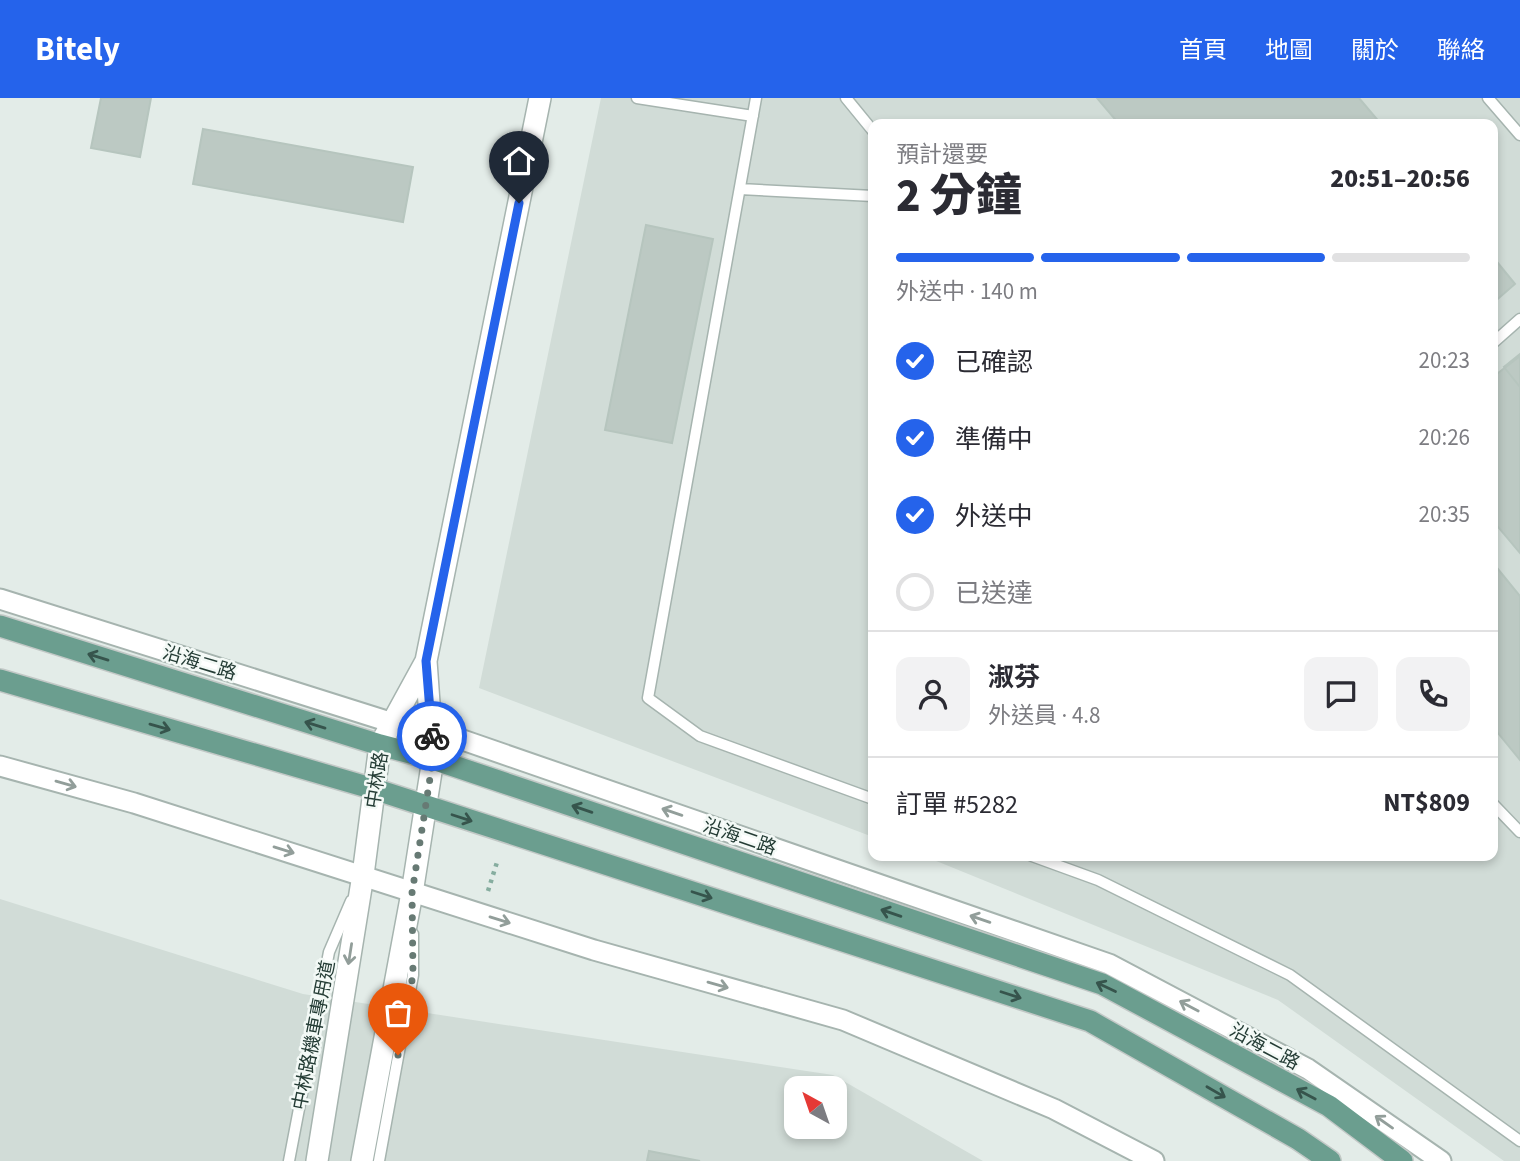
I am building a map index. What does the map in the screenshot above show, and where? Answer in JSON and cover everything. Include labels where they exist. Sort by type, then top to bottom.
[{"type":"main road","name":"沿海二路","points":[[0,626],[380,745],[433,759],[1102,984],[1329,1106],[1402,1161]]},
{"type":"main road","points":[[0,680],[374,789],[1090,1021],[1298,1139],[1330,1161]]},
{"type":"street","points":[[362,1161],[412,893],[433,759],[426,661],[540,98]]},
{"type":"street","name":"沿海二路","points":[[0,599],[393,723],[431,729],[1109,964],[1308,1069],[1440,1161]]},
{"type":"street","name":"中林路","points":[[317,1161],[363,874],[380,745],[426,661]]},
{"type":"street","points":[[0,766],[134,803],[594,950],[843,1020],[1054,1109],[1154,1161]]},
{"type":"lane","points":[[637,98],[753,116]]},
{"type":"lane","points":[[756,98],[648,698],[700,736],[868,797]]},
{"type":"lane","points":[[846,98],[868,125]]},
{"type":"lane","points":[[1488,98],[1520,135]]},
{"type":"lane","points":[[740,189],[868,196]]},
{"type":"lane","points":[[1498,339],[1520,319]]},
{"type":"lane","points":[[1498,809],[1520,832]]},
{"type":"lane","points":[[1046,861],[1098,880],[1290,975],[1520,1141]]},
{"type":"lane","name":"中林路機車專用道","points":[[289,1161],[329,952],[363,874]]},
{"type":"lane","points":[[379,1161],[413,975],[412,893]]},
{"type":"path","points":[[488,891],[498,859]]},
{"type":"shaded area","points":[[601,98],[1520,98],[1520,1161],[1504,1161],[1278,1000],[936,861],[1498,861],[1498,119],[868,119],[868,835],[479,688]]},
{"type":"shaded area","points":[[0,899],[303,994],[833,1075],[784,1076],[784,1139],[847,1139],[847,1083],[983,1161],[0,1161]]},
{"type":"building","points":[[101,98],[151,98],[140,157],[91,148]]},
{"type":"building","points":[[1097,98],[1359,98],[1377,119],[1115,119]]},
{"type":"building","points":[[203,129],[413,167],[403,222],[193,184]]},
{"type":"building","points":[[646,225],[713,239],[672,443],[605,430]]},
{"type":"building","points":[[1498,263],[1515,284],[1498,299]]},
{"type":"building","points":[[1520,354],[1520,387],[1504,367]]},
{"type":"building","points":[[1520,356],[1520,553],[1498,527],[1498,373]]},
{"type":"building","points":[[1498,569],[1520,596],[1520,760],[1498,733]]},
{"type":"building","points":[[649,1151],[700,1161],[647,1161]]},
{"type":"way so far","points":[[398,1055],[413,975],[412,893],[433,759],[432,736]]},
{"type":"route","points":[[432,736],[426,661],[519,203]]}]
